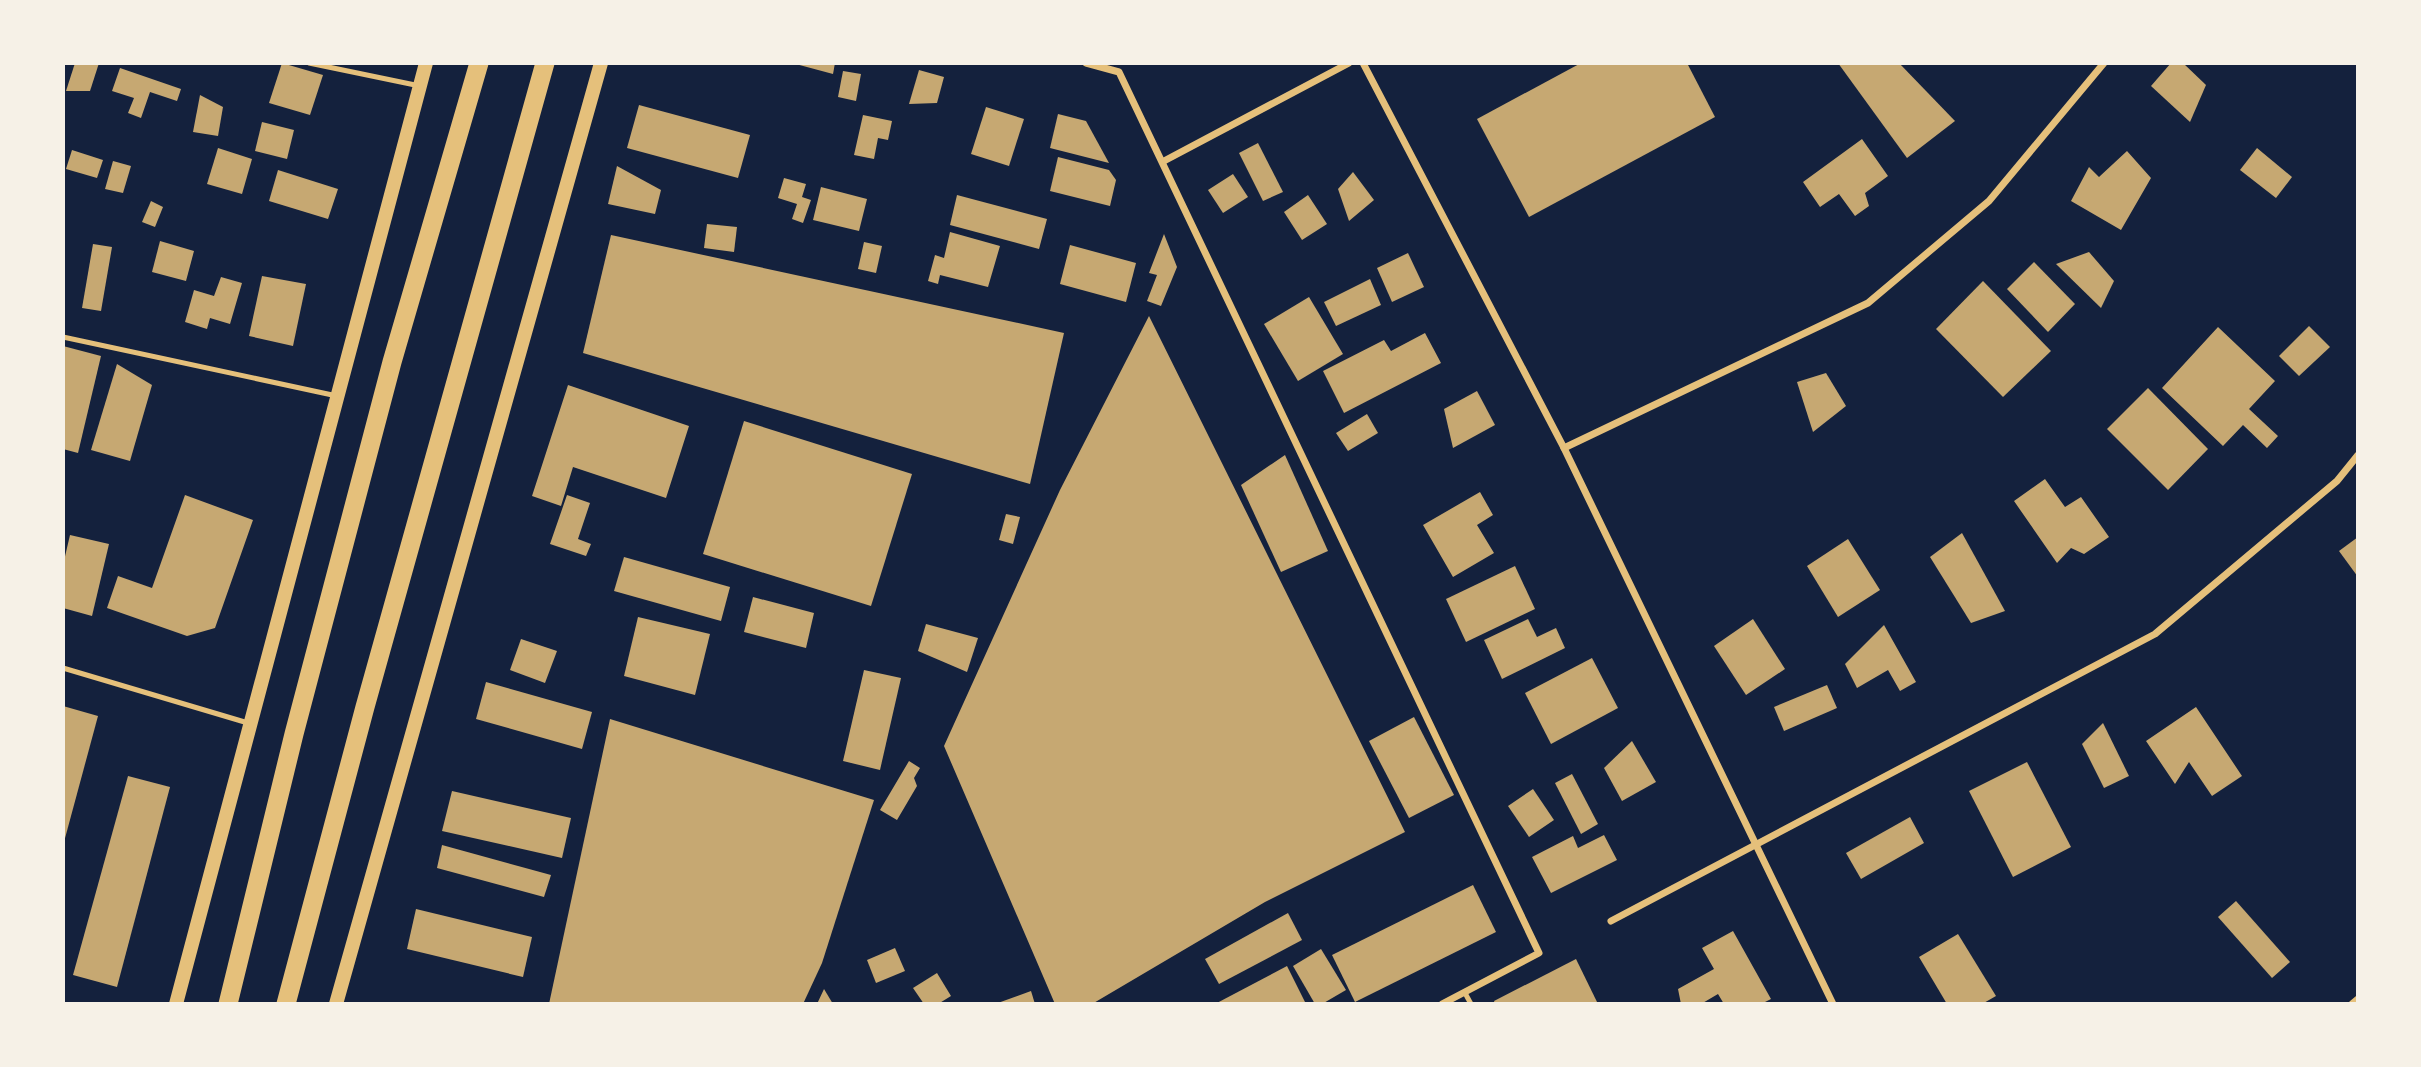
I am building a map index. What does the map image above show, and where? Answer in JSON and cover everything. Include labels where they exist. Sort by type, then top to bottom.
[{"type":"highway","points":[[228,1004],[294,734],[392,362],[479,63]]},
{"type":"highway","points":[[286,1004],[365,707],[545,63]]},
{"type":"main road","points":[[176,1004],[426,63]]},
{"type":"main road","points":[[337,1004],[601,63]]},
{"type":"street","points":[[1086,63],[1119,72],[1164,161],[1539,953],[1442,1004]]},
{"type":"street","points":[[1164,161],[1349,63]]},
{"type":"street","points":[[1363,63],[1564,447],[1833,1004]]},
{"type":"street","points":[[1564,447],[1868,303],[1989,201],[2104,63]]},
{"type":"street","points":[[1611,921],[2155,634],[2337,481],[2358,455]]},
{"type":"street","points":[[2352,1004],[2358,999]]},
{"type":"lane","points":[[309,63],[420,86]]},
{"type":"lane","points":[[63,338],[339,396]]},
{"type":"lane","points":[[63,668],[250,723]]},
{"type":"lane","points":[[1465,993],[1471,1004]]},
{"type":"building","points":[[75,63],[99,63],[90,91],[66,91]]},
{"type":"building","points":[[282,63],[323,75],[310,115],[269,103]]},
{"type":"building","points":[[792,63],[835,63],[833,74]]},
{"type":"building","points":[[1581,63],[1687,63],[1715,117],[1529,217],[1477,119]]},
{"type":"building","points":[[1838,63],[1899,63],[1955,121],[1907,158]]},
{"type":"building","points":[[2171,63],[2183,63],[2206,85],[2190,122],[2151,86]]},
{"type":"building","points":[[120,68],[181,89],[177,101],[150,92],[141,118],[128,113],[134,98],[112,91]]},
{"type":"building","points":[[919,70],[944,77],[937,103],[909,104]]},
{"type":"building","points":[[843,71],[861,74],[856,101],[838,97]]},
{"type":"building","points":[[200,95],[223,107],[218,136],[193,132]]},
{"type":"building","points":[[639,105],[750,135],[738,178],[627,148]]},
{"type":"building","points":[[986,107],[1024,119],[1009,166],[971,154]]},
{"type":"building","points":[[1058,114],[1086,121],[1109,163],[1050,148]]},
{"type":"building","points":[[863,115],[892,121],[888,140],[878,138],[874,159],[854,155]]},
{"type":"building","points":[[262,122],[294,130],[287,159],[255,151]]},
{"type":"building","points":[[1862,139],[1888,176],[1865,193],[1869,206],[1855,216],[1839,194],[1820,207],[1803,182]]},
{"type":"building","points":[[1258,143],[1283,192],[1263,201],[1239,153]]},
{"type":"building","points":[[218,148],[252,159],[242,194],[207,184]]},
{"type":"building","points":[[2257,148],[2292,177],[2276,198],[2240,170]]},
{"type":"building","points":[[72,150],[103,160],[97,178],[66,169]]},
{"type":"building","points":[[2127,151],[2151,178],[2121,230],[2071,201],[2089,167],[2099,177]]},
{"type":"building","points":[[1058,157],[1109,170],[1116,180],[1110,206],[1050,191]]},
{"type":"building","points":[[113,161],[131,166],[123,193],[105,189]]},
{"type":"building","points":[[617,166],[661,190],[655,214],[608,204]]},
{"type":"building","points":[[278,170],[338,189],[328,219],[269,201]]},
{"type":"building","points":[[1353,172],[1374,200],[1349,221],[1338,189]]},
{"type":"building","points":[[1233,174],[1248,197],[1223,213],[1208,190]]},
{"type":"building","points":[[784,178],[806,184],[802,197],[811,200],[803,223],[792,219],[797,204],[778,198]]},
{"type":"building","points":[[821,187],[867,199],[859,231],[813,220]]},
{"type":"building","points":[[957,195],[1047,219],[1039,249],[950,225]]},
{"type":"building","points":[[1308,195],[1327,224],[1302,240],[1284,212]]},
{"type":"building","points":[[151,201],[163,207],[155,227],[142,222]]},
{"type":"building","points":[[707,224],[737,227],[734,252],[704,248]]},
{"type":"building","points":[[950,232],[1000,246],[988,287],[940,275],[938,284],[928,281],[935,255],[944,258]]},
{"type":"building","points":[[1164,234],[1177,267],[1161,306],[1147,301],[1157,275],[1149,273]]},
{"type":"building","points":[[611,235],[1064,333],[1030,484],[583,353]]},
{"type":"building","points":[[160,241],[194,251],[186,281],[152,272]]},
{"type":"building","points":[[864,242],[882,246],[876,273],[858,269]]},
{"type":"building","points":[[93,244],[112,247],[101,311],[82,308]]},
{"type":"building","points":[[1070,245],[1136,263],[1126,302],[1060,284]]},
{"type":"building","points":[[2089,252],[2114,281],[2101,308],[2056,264]]},
{"type":"building","points":[[1408,253],[1424,287],[1392,302],[1377,268]]},
{"type":"building","points":[[2034,262],[2075,304],[2048,332],[2007,289]]},
{"type":"building","points":[[262,276],[306,284],[293,346],[249,336]]},
{"type":"building","points":[[221,277],[242,283],[230,324],[210,318],[207,329],[185,322],[194,290],[214,296]]},
{"type":"building","points":[[1370,279],[1381,305],[1336,326],[1324,302]]},
{"type":"building","points":[[1983,281],[2051,351],[2003,397],[1936,329]]},
{"type":"building","points":[[1309,297],[1343,354],[1298,381],[1264,324]]},
{"type":"building","points":[[1149,316],[1405,832],[1265,902],[1092,1004],[1055,1004],[944,746],[1060,490]]},
{"type":"building","points":[[2309,326],[2330,347],[2299,376],[2279,356]]},
{"type":"building","points":[[2218,327],[2275,381],[2249,409],[2278,436],[2267,448],[2243,425],[2223,446],[2162,388]]},
{"type":"building","points":[[1425,333],[1441,363],[1344,413],[1323,371],[1384,340],[1391,351]]},
{"type":"building","points":[[63,346],[101,356],[78,453],[63,449]]},
{"type":"building","points":[[117,364],[152,385],[130,461],[91,450]]},
{"type":"building","points":[[1826,373],[1846,406],[1813,432],[1797,382]]},
{"type":"building","points":[[568,385],[689,426],[666,498],[573,467],[561,506],[532,496]]},
{"type":"building","points":[[2148,388],[2208,449],[2168,490],[2107,429]]},
{"type":"building","points":[[1477,391],[1495,425],[1453,448],[1444,409]]},
{"type":"building","points":[[1367,414],[1378,433],[1348,451],[1336,433]]},
{"type":"building","points":[[744,421],[912,474],[871,606],[703,554]]},
{"type":"building","points":[[1285,455],[1328,551],[1281,572],[1241,485]]},
{"type":"building","points":[[2045,479],[2065,507],[2081,497],[2109,537],[2084,554],[2071,548],[2057,563],[2014,501]]},
{"type":"building","points":[[1480,492],[1493,515],[1477,525],[1494,553],[1453,577],[1423,525]]},
{"type":"building","points":[[185,495],[253,520],[215,628],[187,636],[107,608],[118,576],[152,588]]},
{"type":"building","points":[[567,495],[590,503],[578,539],[591,544],[586,556],[550,544]]},
{"type":"building","points":[[1006,514],[1020,517],[1013,544],[999,540]]},
{"type":"building","points":[[1962,533],[2005,611],[1971,623],[1930,557]]},
{"type":"building","points":[[70,535],[109,544],[92,616],[63,608],[63,565]]},
{"type":"building","points":[[2358,537],[2358,577],[2339,551]]},
{"type":"building","points":[[1848,539],[1880,590],[1838,617],[1807,566]]},
{"type":"building","points":[[624,557],[730,587],[721,621],[614,591]]},
{"type":"building","points":[[1515,566],[1535,609],[1466,642],[1446,599]]},
{"type":"building","points":[[753,597],[814,613],[806,648],[744,632]]},
{"type":"building","points":[[638,617],[710,634],[695,695],[624,676]]},
{"type":"building","points":[[1528,619],[1537,637],[1556,628],[1565,648],[1502,679],[1484,640]]},
{"type":"building","points":[[1753,619],[1785,669],[1746,695],[1714,646]]},
{"type":"building","points":[[926,624],[978,638],[967,672],[918,651]]},
{"type":"building","points":[[1884,625],[1916,682],[1900,691],[1888,670],[1857,688],[1845,664]]},
{"type":"building","points":[[521,639],[557,651],[545,683],[510,670]]},
{"type":"building","points":[[1592,658],[1618,708],[1551,744],[1525,693]]},
{"type":"building","points":[[864,670],[901,678],[880,770],[843,761]]},
{"type":"building","points":[[486,682],[592,712],[582,749],[476,719]]},
{"type":"building","points":[[1827,685],[1837,708],[1784,731],[1774,707]]},
{"type":"building","points":[[63,706],[98,716],[64,842],[63,842]]},
{"type":"building","points":[[2196,707],[2242,776],[2212,796],[2189,762],[2175,784],[2146,741]]},
{"type":"building","points":[[1414,717],[1454,795],[1409,818],[1369,741]]},
{"type":"building","points":[[610,719],[874,800],[822,963],[803,1004],[549,1004]]},
{"type":"building","points":[[2103,723],[2129,776],[2104,788],[2082,744]]},
{"type":"building","points":[[1632,741],[1656,782],[1622,801],[1604,768]]},
{"type":"building","points":[[909,761],[920,768],[914,778],[917,786],[897,820],[880,810]]},
{"type":"building","points":[[2027,762],[2071,847],[2013,877],[1969,791]]},
{"type":"building","points":[[1572,774],[1598,824],[1581,834],[1555,783]]},
{"type":"building","points":[[128,776],[170,787],[117,987],[73,975]]},
{"type":"building","points":[[1533,789],[1554,820],[1529,837],[1508,806]]},
{"type":"building","points":[[452,791],[571,818],[562,858],[442,831]]},
{"type":"building","points":[[1910,817],[1924,843],[1861,879],[1846,853]]},
{"type":"building","points":[[1604,835],[1617,860],[1551,893],[1532,857],[1573,836],[1578,848]]},
{"type":"building","points":[[442,845],[551,875],[544,897],[437,868]]},
{"type":"building","points":[[1473,885],[1496,932],[1355,1002],[1332,955]]},
{"type":"building","points":[[2236,901],[2290,962],[2272,978],[2218,917]]},
{"type":"building","points":[[416,909],[532,937],[523,977],[407,949]]},
{"type":"building","points":[[1288,913],[1302,940],[1219,984],[1205,959]]},
{"type":"building","points":[[1733,931],[1771,999],[1761,1004],[1724,1004],[1718,994],[1701,1004],[1681,1004],[1678,989],[1714,969],[1702,948]]},
{"type":"building","points":[[1958,934],[1996,996],[1982,1004],[1947,1004],[1919,957]]},
{"type":"building","points":[[895,948],[905,971],[876,983],[867,960]]},
{"type":"building","points":[[1321,949],[1346,990],[1322,1004],[1315,1004],[1293,966]]},
{"type":"building","points":[[1576,959],[1598,1004],[1495,1004],[1494,1001]]},
{"type":"building","points":[[1287,966],[1306,1004],[1215,1004]]},
{"type":"building","points":[[937,973],[951,996],[938,1004],[924,1004],[913,988]]},
{"type":"building","points":[[824,989],[833,1004],[817,1004]]},
{"type":"building","points":[[1031,991],[1035,1004],[995,1004]]}]
